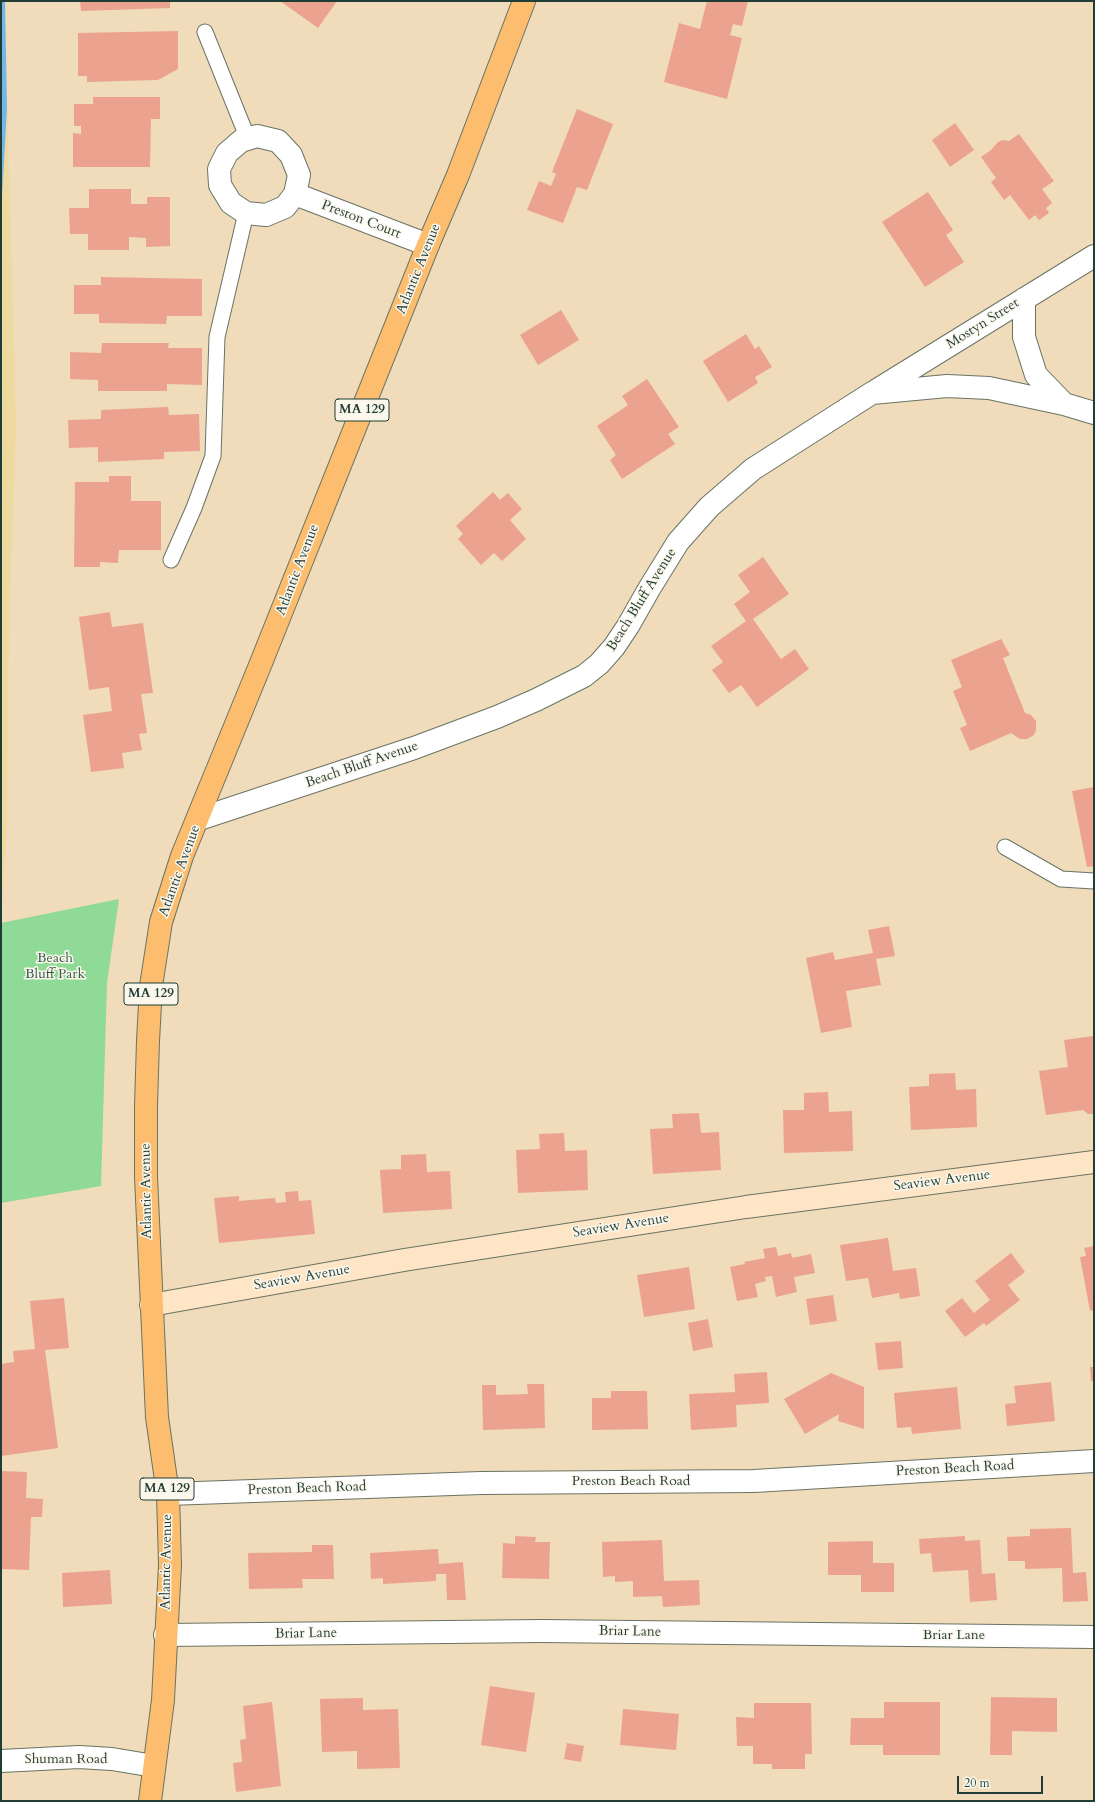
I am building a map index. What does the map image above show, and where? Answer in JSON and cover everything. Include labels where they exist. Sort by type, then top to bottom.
[{"type":"main road","name":"Atlantic Avenue","points":[[150,1801],[162,1700],[170,1565],[168,1494],[157,1418],[146,1177],[146,1106],[151,986],[161,922],[182,856],[199,819],[428,245],[458,175],[524,1]]},
{"type":"street","points":[[257,136],[278,141],[292,156],[298,175],[295,194],[285,207],[266,215],[246,213],[231,202],[220,185],[219,169],[227,153],[240,141],[257,136]]},
{"type":"street","name":"Preston Court","points":[[295,194],[428,245]]},
{"type":"street","name":"Mostyn Street","points":[[872,393],[1094,256]]},
{"type":"street","name":"Beach Bluff Avenue","points":[[1024,298],[1024,337],[1036,375],[1064,404]]},
{"type":"street","name":"Beach Bluff Avenue","points":[[199,819],[414,748],[536,700],[584,676],[599,664],[617,642],[678,542],[709,506],[753,469],[872,393],[947,386],[989,388],[1064,404],[1094,413]]},
{"type":"street","name":"Seaview Avenue","points":[[151,1305],[404,1260],[746,1207],[1094,1162]]},
{"type":"street","name":"Preston Beach Road","points":[[168,1494],[481,1483],[754,1481],[1094,1460]]},
{"type":"street","name":"Briar Lane","points":[[165,1635],[542,1631],[1094,1637]]},
{"type":"street","name":"Shuman Road","points":[[1,1760],[79,1757],[112,1759],[154,1766]]},
{"type":"lane","points":[[205,32],[248,139]]},
{"type":"lane","points":[[171,560],[194,508],[213,456],[217,337],[246,213]]},
{"type":"lane","points":[[1005,847],[1061,879],[1094,881]]},
{"type":"green space","name":"Beach Bluff Park","points":[[119,899],[107,983],[101,1186],[1,1203],[1,923]]},
{"type":"sand","points":[[7,108],[16,426],[9,618],[7,824],[1,920],[1,215]]},
{"type":"water","points":[[1,1],[5,1],[7,108],[1,215]]},
{"type":"building","points":[[80,1],[170,1],[170,8],[81,11]]},
{"type":"building","points":[[280,1],[337,1],[318,28]]},
{"type":"building","points":[[707,1],[748,1],[742,26],[733,24],[730,35],[742,38],[727,99],[664,82],[679,23],[700,29]]},
{"type":"building","points":[[178,31],[178,69],[158,80],[87,82],[87,76],[78,76],[78,33]]},
{"type":"building","points":[[93,97],[160,97],[160,119],[151,119],[150,167],[73,167],[73,133],[81,134],[81,126],[74,126],[74,104],[93,104]]},
{"type":"building","points":[[577,109],[613,124],[587,190],[577,187],[563,223],[527,210],[539,181],[551,186],[556,174],[552,172]]},
{"type":"building","points":[[955,123],[974,150],[950,167],[932,140]]},
{"type":"building","points":[[1019,134],[1054,181],[1042,189],[1052,203],[1046,208],[1049,213],[1039,220],[1035,215],[1029,220],[1010,195],[1004,200],[991,182],[996,178],[981,157],[991,150],[998,142],[1003,140],[1009,141]]},
{"type":"building","points":[[89,189],[131,189],[131,204],[147,204],[147,197],[170,197],[170,246],[146,247],[146,238],[129,237],[129,250],[88,250],[88,234],[70,234],[69,208],[89,208]]},
{"type":"building","points":[[928,192],[953,230],[946,235],[964,262],[925,287],[882,222]]},
{"type":"building","points":[[101,277],[202,279],[202,316],[167,316],[166,324],[99,323],[99,314],[74,314],[74,285],[101,285]]},
{"type":"building","points":[[561,310],[579,340],[538,365],[520,335]]},
{"type":"building","points":[[746,334],[755,349],[759,346],[772,367],[755,377],[758,383],[728,402],[703,361]]},
{"type":"building","points":[[102,343],[169,343],[168,348],[202,348],[202,385],[167,384],[167,391],[98,391],[98,380],[70,379],[70,352],[101,353]]},
{"type":"building","points":[[647,379],[679,427],[668,434],[675,444],[622,479],[610,460],[616,455],[597,426],[628,405],[622,396]]},
{"type":"building","points":[[168,407],[169,415],[199,414],[200,451],[164,452],[164,459],[98,462],[98,447],[69,448],[68,420],[101,419],[101,410]]},
{"type":"building","points":[[109,476],[131,476],[131,501],[161,501],[161,550],[119,550],[118,563],[100,562],[100,567],[74,567],[75,482],[109,482]]},
{"type":"building","points":[[493,492],[500,500],[508,493],[522,509],[510,520],[526,539],[502,561],[494,553],[481,565],[458,539],[463,534],[456,526]]},
{"type":"building","points":[[763,557],[789,594],[753,619],[781,659],[795,649],[809,669],[757,707],[741,685],[729,693],[712,670],[723,662],[711,646],[746,621],[734,604],[750,592],[738,575]]},
{"type":"building","points":[[110,612],[112,627],[143,623],[153,693],[141,694],[147,733],[139,734],[142,750],[122,753],[124,768],[91,772],[83,715],[112,711],[109,687],[89,690],[79,617]]},
{"type":"building","points":[[1001,639],[1010,655],[1003,658],[1025,713],[1031,715],[1036,721],[1036,730],[1034,735],[1027,739],[1020,739],[1011,733],[970,751],[960,728],[967,725],[953,691],[962,687],[951,660]]},
{"type":"building","points":[[1094,787],[1094,866],[1087,867],[1072,791]]},
{"type":"building","points":[[889,926],[895,956],[876,959],[881,985],[846,991],[852,1027],[821,1033],[806,958],[833,952],[835,960],[873,953],[868,930]]},
{"type":"building","points":[[1093,1036],[1094,1114],[1088,1114],[1083,1110],[1046,1115],[1039,1071],[1068,1067],[1064,1040]]},
{"type":"building","points":[[955,1073],[956,1090],[976,1089],[977,1127],[911,1130],[909,1087],[929,1086],[929,1074]]},
{"type":"building","points":[[828,1092],[829,1112],[852,1111],[853,1151],[784,1153],[783,1110],[804,1110],[804,1093]]},
{"type":"building","points":[[699,1113],[701,1133],[719,1132],[721,1170],[653,1174],[650,1129],[673,1128],[672,1114]]},
{"type":"building","points":[[564,1133],[565,1151],[587,1150],[588,1190],[518,1193],[516,1150],[540,1149],[539,1134]]},
{"type":"building","points":[[426,1154],[427,1172],[450,1171],[452,1209],[383,1213],[380,1170],[401,1169],[401,1155]]},
{"type":"building","points":[[298,1191],[299,1201],[311,1200],[315,1234],[219,1243],[214,1198],[239,1196],[239,1201],[275,1198],[276,1203],[286,1202],[285,1192]]},
{"type":"building","points":[[888,1238],[893,1271],[916,1268],[920,1296],[900,1299],[899,1293],[872,1298],[868,1278],[846,1281],[840,1245]]},
{"type":"building","points":[[1094,1246],[1094,1310],[1090,1311],[1080,1257],[1086,1256],[1084,1248]]},
{"type":"building","points":[[776,1247],[778,1256],[791,1253],[792,1258],[811,1254],[815,1273],[794,1277],[797,1292],[776,1297],[772,1276],[765,1277],[766,1281],[755,1284],[758,1297],[737,1301],[730,1267],[745,1264],[744,1262],[765,1258],[763,1249]]},
{"type":"building","points":[[1011,1253],[1025,1272],[1008,1285],[1020,1300],[986,1326],[984,1323],[965,1337],[945,1311],[962,1298],[974,1313],[990,1300],[975,1281]]},
{"type":"building","points":[[689,1267],[695,1309],[644,1317],[637,1275]]},
{"type":"building","points":[[833,1295],[837,1321],[810,1325],[806,1299]]},
{"type":"building","points":[[64,1298],[69,1348],[45,1350],[58,1448],[1,1456],[1,1364],[14,1362],[13,1351],[35,1349],[30,1301]]},
{"type":"building","points":[[708,1319],[713,1347],[693,1351],[688,1323]]},
{"type":"building","points":[[901,1341],[903,1368],[878,1370],[875,1343]]},
{"type":"building","points":[[1090,1367],[1094,1367],[1094,1381],[1091,1381]]},
{"type":"building","points":[[767,1372],[769,1403],[736,1405],[737,1427],[691,1430],[689,1394],[735,1392],[734,1374]]},
{"type":"building","points":[[831,1373],[864,1387],[864,1429],[838,1421],[839,1414],[805,1434],[784,1399]]},
{"type":"building","points":[[1051,1382],[1055,1421],[1007,1426],[1005,1404],[1016,1403],[1014,1386]]},
{"type":"building","points":[[527,1384],[544,1384],[545,1428],[483,1430],[482,1385],[496,1385],[496,1395],[528,1394]]},
{"type":"building","points":[[957,1387],[961,1429],[912,1434],[911,1427],[897,1428],[894,1393]]},
{"type":"building","points":[[611,1391],[647,1391],[648,1429],[592,1430],[592,1398],[611,1398]]},
{"type":"building","points":[[1,1471],[27,1472],[26,1498],[43,1499],[42,1517],[31,1517],[29,1570],[1,1569]]},
{"type":"building","points":[[1071,1528],[1073,1573],[1086,1572],[1088,1601],[1063,1602],[1062,1568],[1025,1569],[1025,1561],[1008,1561],[1007,1537],[1030,1536],[1030,1529]]},
{"type":"building","points":[[515,1536],[536,1537],[535,1542],[550,1542],[549,1579],[502,1578],[503,1543],[515,1544]]},
{"type":"building","points":[[965,1536],[965,1541],[980,1540],[982,1574],[995,1573],[997,1600],[970,1602],[968,1570],[933,1572],[931,1553],[920,1554],[919,1539]]},
{"type":"building","points":[[662,1540],[664,1581],[699,1580],[700,1605],[663,1607],[662,1596],[633,1597],[633,1581],[615,1582],[615,1576],[603,1577],[602,1542]]},
{"type":"building","points":[[873,1541],[873,1563],[894,1563],[894,1592],[861,1592],[861,1575],[828,1575],[828,1542]]},
{"type":"building","points":[[312,1545],[333,1545],[334,1579],[302,1579],[303,1588],[249,1589],[248,1553],[312,1552]]},
{"type":"building","points":[[438,1549],[439,1564],[463,1562],[466,1600],[447,1600],[446,1574],[436,1574],[436,1581],[383,1584],[383,1578],[371,1579],[370,1553]]},
{"type":"building","points":[[110,1570],[112,1604],[63,1607],[62,1573]]},
{"type":"building","points":[[490,1686],[535,1693],[526,1752],[481,1745]]},
{"type":"building","points":[[991,1697],[1057,1698],[1057,1732],[1012,1731],[1012,1755],[990,1755]]},
{"type":"building","points":[[363,1698],[363,1710],[398,1709],[400,1768],[357,1769],[357,1751],[322,1752],[320,1699]]},
{"type":"building","points":[[272,1702],[281,1786],[236,1792],[233,1763],[242,1762],[240,1740],[246,1739],[243,1706]]},
{"type":"building","points":[[884,1702],[940,1702],[940,1755],[883,1755],[883,1745],[850,1745],[851,1718],[884,1718]]},
{"type":"building","points":[[754,1703],[811,1703],[812,1754],[805,1754],[805,1769],[772,1769],[772,1764],[753,1764],[753,1746],[737,1746],[736,1717],[754,1718]]},
{"type":"building","points":[[623,1709],[679,1714],[676,1750],[620,1745]]},
{"type":"building","points":[[567,1743],[584,1746],[581,1762],[564,1759]]}]
